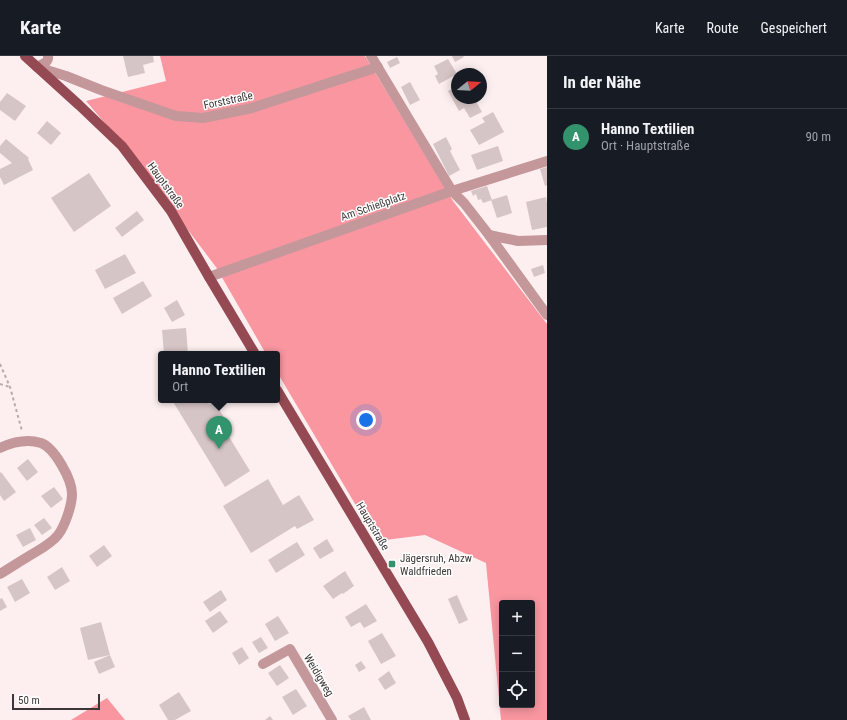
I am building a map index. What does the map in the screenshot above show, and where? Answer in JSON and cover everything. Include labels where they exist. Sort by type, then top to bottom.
[{"type":"main road","name":"Hauptstraße","points":[[25,56],[79,104],[122,146],[171,211],[253,351]]},
{"type":"main road","name":"Hauptstraße","points":[[280,395],[428,642],[457,698],[465,720]]},
{"type":"street","points":[[37,67],[47,62],[48,56]]},
{"type":"street","points":[[371,56],[452,191],[464,203],[489,235],[547,315]]},
{"type":"street","name":"Forststraße","points":[[37,67],[176,116],[203,118],[252,108],[378,67]]},
{"type":"street","name":"Am Schießplatz","points":[[209,277],[452,191],[547,162]]},
{"type":"street","points":[[489,235],[518,241],[547,240]]},
{"type":"street","points":[[0,448],[25,440],[43,444],[56,456],[67,475],[72,493],[69,512],[59,534],[48,545],[0,574]]},
{"type":"street","name":"Weidigweg","points":[[262,664],[290,649],[332,720]]},
{"type":"path","points":[[0,364],[10,387],[25,440]]},
{"type":"path","points":[[0,384],[10,387]]},
{"type":"shaded area","points":[[160,56],[365,56],[453,201],[547,324],[547,720],[501,720],[500,708],[535,708],[535,600],[499,600],[499,699],[486,563],[425,535],[377,541],[280,377],[280,351],[264,351],[216,267],[122,143],[86,101],[166,81]]},
{"type":"shaded area","points":[[107,698],[125,720],[71,720]]},
{"type":"building","points":[[123,56],[153,56],[154,62],[143,65],[145,73],[128,77]]},
{"type":"building","points":[[452,56],[463,56],[464,57],[455,62]]},
{"type":"building","points":[[397,57],[400,63],[390,68],[387,62]]},
{"type":"building","points":[[448,59],[453,68],[451,68],[451,77],[439,84],[435,76],[438,74],[434,66]]},
{"type":"building","points":[[410,82],[420,100],[410,105],[401,87]]},
{"type":"building","points":[[451,90],[451,96],[448,91]]},
{"type":"building","points":[[7,93],[26,106],[15,121],[0,110],[0,102]]},
{"type":"building","points":[[455,104],[477,104],[482,112],[470,118],[464,108],[459,111]]},
{"type":"building","points":[[493,112],[504,132],[479,145],[470,130],[485,122],[482,118]]},
{"type":"building","points":[[47,121],[61,133],[51,145],[37,133]]},
{"type":"building","points":[[446,137],[452,149],[450,151],[460,170],[449,176],[433,144]]},
{"type":"building","points":[[6,139],[29,158],[28,159],[33,170],[4,185],[0,177],[0,169],[12,163],[0,153],[0,146]]},
{"type":"building","points":[[498,146],[503,161],[477,170],[471,155]]},
{"type":"building","points":[[547,167],[547,185],[545,186],[540,169]]},
{"type":"building","points":[[89,173],[111,206],[74,232],[51,198]]},
{"type":"building","points":[[487,186],[492,200],[483,203],[481,199],[478,200],[476,194],[473,196],[471,191]]},
{"type":"building","points":[[507,195],[512,213],[497,218],[491,200]]},
{"type":"building","points":[[546,197],[547,227],[532,230],[526,202]]},
{"type":"building","points":[[137,211],[144,220],[122,237],[115,228]]},
{"type":"building","points":[[125,254],[136,273],[105,289],[95,270]]},
{"type":"building","points":[[543,265],[545,273],[534,277],[531,269]]},
{"type":"building","points":[[143,281],[152,296],[122,314],[113,298]]},
{"type":"building","points":[[177,300],[185,315],[172,322],[164,308]]},
{"type":"building","points":[[186,328],[188,351],[164,351],[162,330]]},
{"type":"building","points":[[174,403],[215,403],[228,424],[223,427],[250,471],[225,487]]},
{"type":"building","points":[[28,459],[38,472],[27,481],[17,468]]},
{"type":"building","points":[[1,472],[16,492],[4,501],[0,495]]},
{"type":"building","points":[[268,479],[283,505],[299,495],[314,520],[297,529],[295,526],[251,553],[223,506]]},
{"type":"building","points":[[54,487],[63,499],[51,508],[41,496]]},
{"type":"building","points":[[44,518],[52,528],[42,535],[34,525]]},
{"type":"building","points":[[30,528],[36,540],[23,547],[16,535]]},
{"type":"building","points":[[327,539],[334,551],[320,559],[313,548]]},
{"type":"building","points":[[297,542],[305,555],[276,573],[268,560]]},
{"type":"building","points":[[104,545],[112,556],[97,567],[89,556]]},
{"type":"building","points":[[62,567],[70,581],[55,590],[47,577]]},
{"type":"building","points":[[345,571],[354,586],[333,599],[323,586]]},
{"type":"building","points":[[22,579],[30,593],[15,602],[7,587]]},
{"type":"building","points":[[221,590],[227,600],[210,612],[203,602]]},
{"type":"building","points":[[457,595],[468,620],[459,624],[448,599]]},
{"type":"building","points":[[2,598],[7,607],[0,611],[0,599]]},
{"type":"building","points":[[366,604],[377,621],[364,628],[360,622],[351,627],[345,617]]},
{"type":"building","points":[[220,611],[228,622],[213,633],[205,621]]},
{"type":"building","points":[[278,616],[289,633],[275,641],[265,624]]},
{"type":"building","points":[[101,622],[110,655],[88,660],[80,628]]},
{"type":"building","points":[[382,633],[396,656],[381,664],[368,641]]},
{"type":"building","points":[[261,637],[268,648],[259,653],[252,642]]},
{"type":"building","points":[[242,647],[249,658],[239,665],[232,653]]},
{"type":"building","points":[[110,655],[115,667],[99,674],[94,662]]},
{"type":"building","points":[[361,661],[366,668],[359,672],[355,665]]},
{"type":"building","points":[[280,665],[289,678],[277,686],[268,673]]},
{"type":"building","points":[[389,671],[396,683],[385,690],[378,679]]},
{"type":"building","points":[[296,689],[307,706],[293,715],[282,697]]},
{"type":"building","points":[[179,692],[191,711],[175,720],[168,720],[159,705]]},
{"type":"building","points":[[364,707],[371,720],[351,720],[348,716]]},
{"type":"building","points":[[270,716],[273,720],[265,720]]},
{"type":"place","name":"Hanno Textilien","points":[[219,449]]},
{"type":"place","name":"Jägersruh, Abzw Waldfrieden","points":[[392,564]]}]
